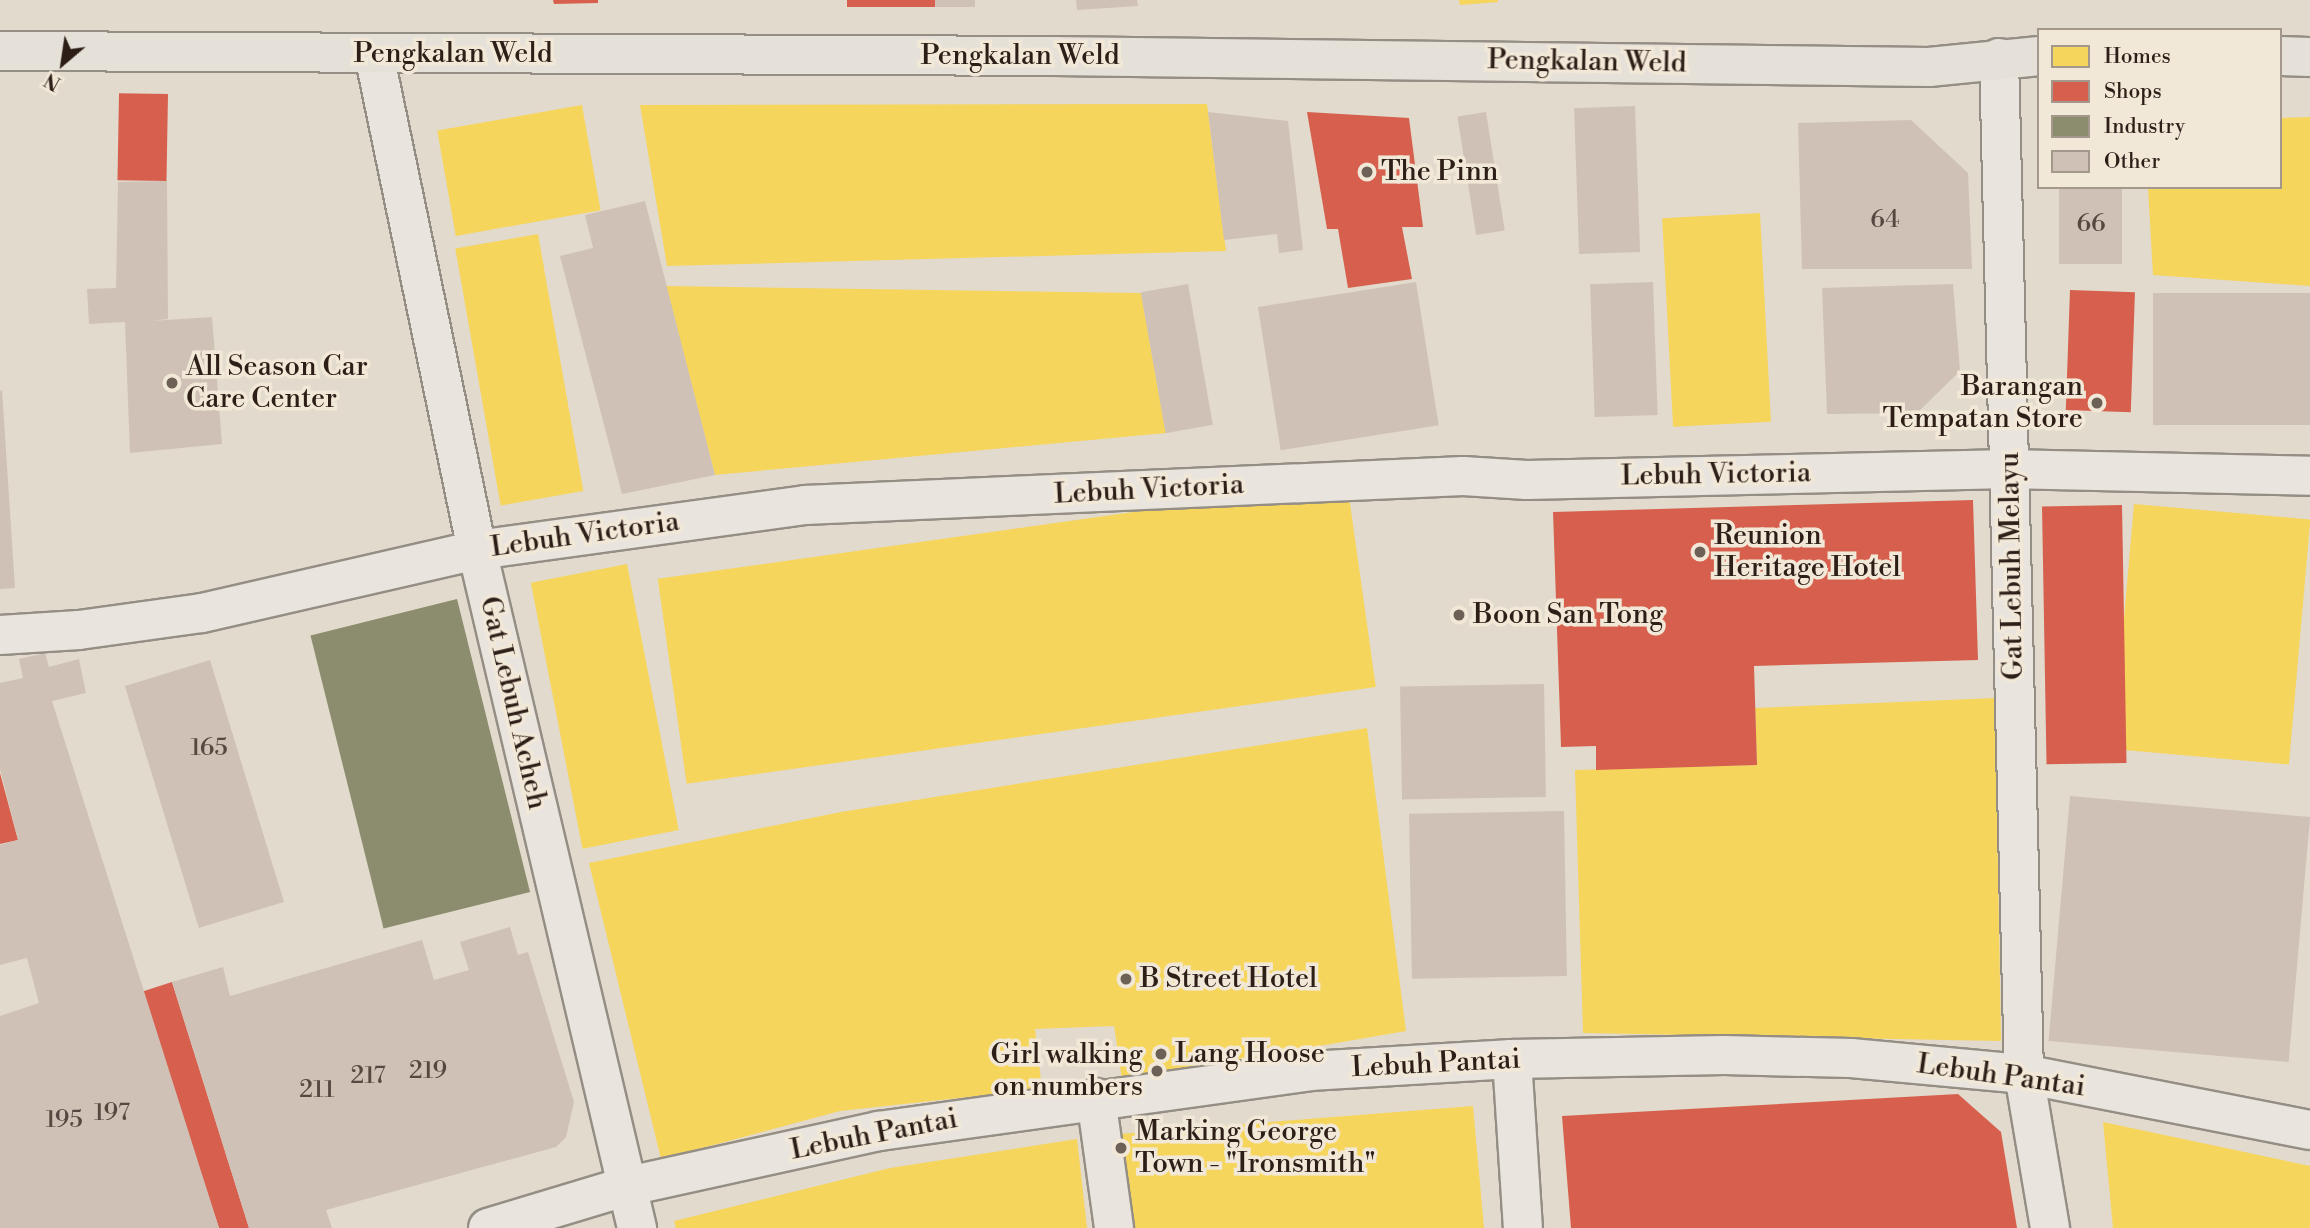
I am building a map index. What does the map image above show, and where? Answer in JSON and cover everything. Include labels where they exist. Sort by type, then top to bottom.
[{"type":"main road","name":"Pengkalan Weld","points":[[0,51],[1054,56],[1928,67],[2037,56]]},
{"type":"main road","points":[[2282,56],[2310,57]]},
{"type":"street","name":"Gat Lebuh Acheh","points":[[374,54],[477,550],[624,1186],[637,1228]]},
{"type":"street","name":"Gat Lebuh Melayu","points":[[1999,58],[2024,1074],[2050,1228]]},
{"type":"street","name":"Lebuh Victoria","points":[[0,635],[79,630],[202,613],[477,550],[805,505],[1463,476],[1527,480],[2010,469],[2310,476]]},
{"type":"street","name":"Lebuh Pantai","points":[[488,1228],[624,1186],[880,1131],[1096,1098],[1310,1071],[1512,1059],[1724,1055],[1851,1058],[2024,1074],[2310,1130]]},
{"type":"street","points":[[1512,1059],[1523,1228]]},
{"type":"street","points":[[1096,1098],[1114,1228]]},
{"type":"building: Homes","points":[[1459,0],[1498,0],[1498,2],[1460,5]]},
{"type":"building: Homes","points":[[1207,104],[1226,251],[667,266],[640,105]]},
{"type":"building: Homes","points":[[582,105],[601,210],[456,236],[437,131]]},
{"type":"building: Homes","points":[[2310,117],[2310,286],[2153,275],[2148,189],[2282,189],[2282,118]]},
{"type":"building: Homes","points":[[1760,213],[1771,422],[1673,427],[1662,218]]},
{"type":"building: Homes","points":[[538,234],[583,491],[501,506],[455,249]]},
{"type":"building: Homes","points":[[666,286],[1141,293],[1166,433],[715,475]]},
{"type":"building: Homes","points":[[1347,482],[1376,687],[687,784],[658,579]]},
{"type":"building: Homes","points":[[2134,504],[2310,519],[2289,764],[2113,749]]},
{"type":"building: Homes","points":[[627,564],[679,830],[583,849],[531,583]]},
{"type":"building: Homes","points":[[1995,698],[2001,1041],[1583,1033],[1575,770],[1757,765],[1755,708]]},
{"type":"building: Homes","points":[[1367,728],[1406,1031],[1122,1080],[1114,1026],[1035,1029],[1042,1089],[840,1111],[661,1159],[589,863],[841,812]]},
{"type":"building: Homes","points":[[1473,1106],[1484,1228],[1128,1228],[1120,1134]]},
{"type":"building: Homes","points":[[2103,1122],[2310,1166],[2310,1228],[2113,1228]]},
{"type":"building: Homes","points":[[1077,1139],[1087,1228],[676,1228],[674,1221],[890,1168]]},
{"type":"building: Shops","points":[[553,0],[598,0],[598,3],[554,4]]},
{"type":"building: Shops","points":[[847,0],[935,0],[935,7],[847,7]]},
{"type":"building: Shops","points":[[119,93],[168,94],[166,181],[117,180]]},
{"type":"building: Shops","name":"The Pinn","points":[[1307,112],[1409,118],[1423,227],[1402,227],[1412,279],[1348,288],[1338,229],[1327,229]]},
{"type":"building: Shops","points":[[2070,290],[2135,292],[2131,412],[2066,410]]},
{"type":"building: Shops","points":[[1973,500],[1978,660],[1754,666],[1757,765],[1596,770],[1596,746],[1561,747],[1553,512]]},
{"type":"building: Shops","points":[[2122,505],[2127,763],[2047,764],[2042,506]]},
{"type":"building: Shops","points":[[0,773],[18,840],[0,844]]},
{"type":"building: Shops","points":[[172,982],[249,1228],[219,1228],[141,992]]},
{"type":"building: Shops","points":[[1958,1094],[2001,1132],[2017,1228],[1571,1228],[1562,1116]]},
{"type":"building: Industry","points":[[457,599],[530,892],[384,929],[310,636]]},
{"type":"building: Other","points":[[935,0],[975,0],[975,7],[935,7]]},
{"type":"building: Other","points":[[1076,0],[1137,0],[1138,6],[1077,10]]},
{"type":"building: Other","points":[[1635,106],[1640,252],[1579,254],[1574,108]]},
{"type":"building: Other","points":[[1208,112],[1288,121],[1303,250],[1279,253],[1277,234],[1224,240]]},
{"type":"building: Other","points":[[1486,112],[1505,231],[1476,235],[1457,117]]},
{"type":"building: Other","points":[[1911,120],[1968,173],[1972,269],[1802,269],[1798,123]]},
{"type":"building: Other","points":[[167,181],[168,319],[151,321],[212,317],[222,444],[130,453],[125,322],[89,324],[87,289],[116,288],[118,182]]},
{"type":"building: Other","points":[[2059,189],[2122,189],[2122,264],[2059,264]]},
{"type":"building: Other","points":[[645,201],[715,475],[622,494],[560,256],[593,248],[585,215]]},
{"type":"building: Other","points":[[1416,282],[1439,425],[1281,450],[1258,307]]},
{"type":"building: Other","points":[[1653,282],[1658,415],[1595,417],[1590,284]]},
{"type":"building: Other","points":[[1188,284],[1213,425],[1166,433],[1141,292]]},
{"type":"building: Other","points":[[1953,284],[1960,371],[1917,413],[1827,414],[1822,288]]},
{"type":"building: Other","points":[[2153,293],[2310,293],[2310,425],[2153,425]]},
{"type":"building: Other","points":[[2,390],[15,588],[0,589],[0,391]]},
{"type":"building: Other","points":[[45,653],[49,667],[79,659],[86,693],[52,701],[219,1228],[0,1228],[0,1016],[39,1003],[27,958],[0,965],[0,845],[18,840],[0,769],[0,683],[23,678],[19,659]]},
{"type":"building: Other","points":[[210,660],[284,902],[199,928],[125,686]]},
{"type":"building: Other","points":[[1544,684],[1546,797],[1402,799],[1400,687]]},
{"type":"building: Other","points":[[2070,796],[2310,817],[2289,1062],[2049,1041]]},
{"type":"building: Other","points":[[1564,811],[1567,976],[1412,979],[1409,814]]},
{"type":"building: Other","points":[[510,927],[518,955],[528,952],[574,1102],[566,1137],[556,1147],[326,1210],[332,1228],[249,1228],[172,982],[223,967],[230,996],[422,940],[434,980],[469,970],[460,942]]},
{"type":"place","name":"The Pinn","points":[[1367,172]]},
{"type":"place","name":"All Season Car Care Center","points":[[172,383]]},
{"type":"place","name":"Barangan Tempatan Store","points":[[2097,403]]},
{"type":"place","name":"Reunion Heritage Hotel","points":[[1700,552]]},
{"type":"place","name":"Boon San Tong","points":[[1459,615]]},
{"type":"place","name":"B Street Hotel","points":[[1126,979]]},
{"type":"place","name":"Lang Hoose","points":[[1161,1054]]},
{"type":"place","name":"Girl walking on numbers","points":[[1157,1071]]},
{"type":"place","name":"Marking George Town - \"Ironsmith\"","points":[[1121,1148]]}]
